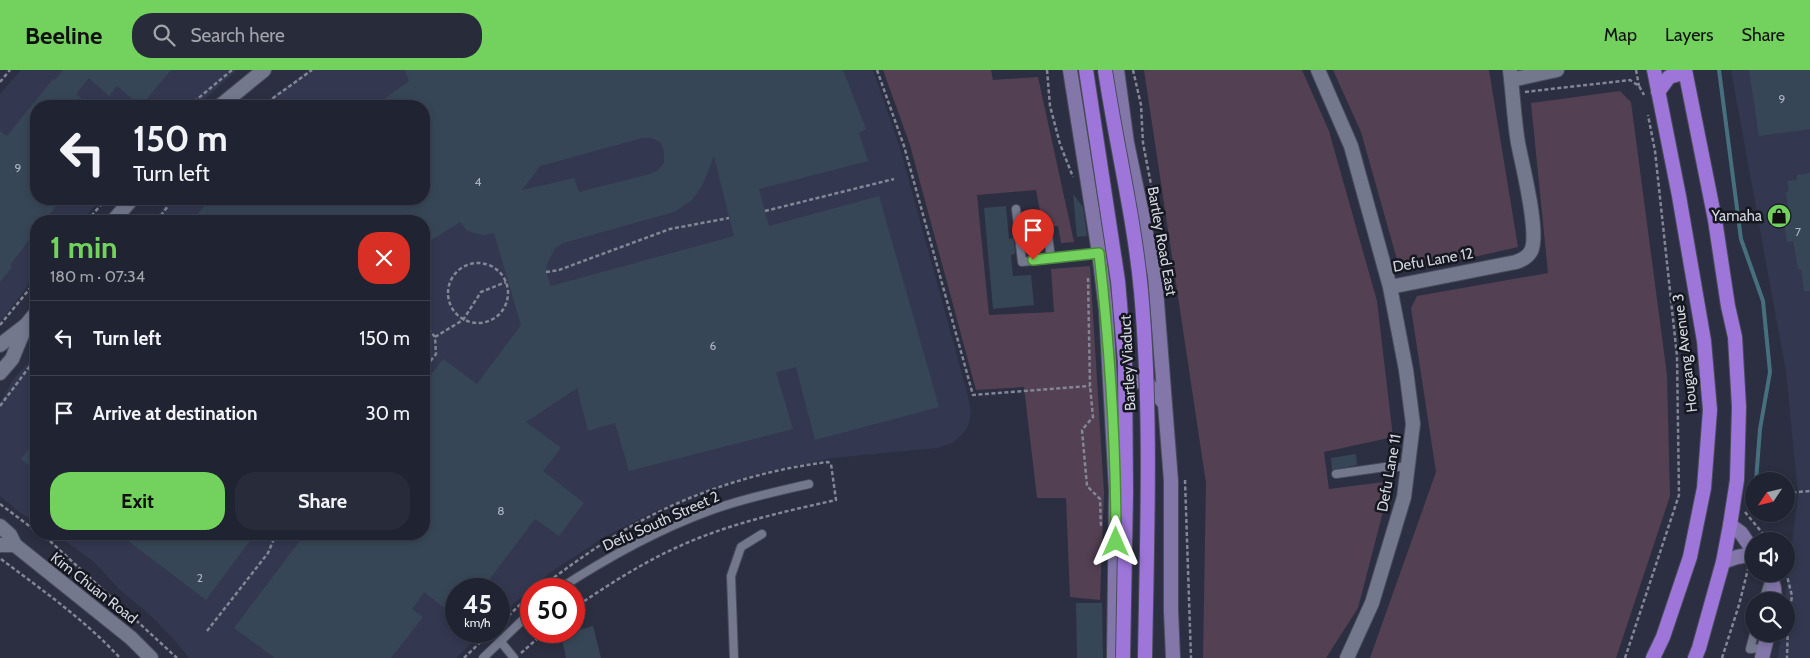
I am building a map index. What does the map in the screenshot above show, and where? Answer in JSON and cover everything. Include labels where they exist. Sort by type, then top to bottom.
[{"type":"highway","name":"Bartley Viaduct","points":[[1086,70],[1118,282],[1125,362],[1126,492],[1123,658]]},
{"type":"highway","name":"Bartley Viaduct","points":[[1105,70],[1136,256],[1145,342],[1147,409],[1145,658]]},
{"type":"highway","name":"Hougang Avenue 3","points":[[1653,658],[1663,637],[1690,557],[1704,488],[1710,410],[1704,340],[1679,196],[1654,70]]},
{"type":"highway","points":[[1658,92],[1669,77],[1685,71],[1715,220],[1728,306],[1735,337],[1739,407],[1737,480],[1723,562],[1699,648],[1694,658]]},
{"type":"main road","points":[[1070,70],[1093,254],[1106,310],[1116,490],[1114,658]]},
{"type":"main road","name":"Bartley Road East","points":[[1117,70],[1127,143],[1155,276],[1171,481],[1173,658]]},
{"type":"main road","points":[[1111,402],[1119,388],[1137,380],[1149,385],[1165,404]]},
{"type":"main road","points":[[1730,525],[1741,533],[1745,542]]},
{"type":"main road","points":[[1723,562],[1736,557],[1745,557]]},
{"type":"street","points":[[227,100],[264,70]]},
{"type":"street","name":"Defu Lane 12","points":[[1318,70],[1351,146],[1390,287],[1516,262],[1523,260],[1532,250],[1533,235],[1530,204],[1518,143],[1511,81]]},
{"type":"street","points":[[1511,81],[1557,70]]},
{"type":"street","points":[[118,215],[127,205]]},
{"type":"street","name":"Defu Lane 11","points":[[1347,658],[1372,602],[1404,497],[1413,424],[1406,370],[1390,287]]},
{"type":"street","points":[[0,345],[30,320]]},
{"type":"street","points":[[0,373],[12,359],[26,325]]},
{"type":"street","name":"Kim Chuan Road","points":[[0,526],[10,535],[15,545],[131,638],[151,658]]},
{"type":"street","points":[[0,546],[15,545]]},
{"type":"lane","points":[[1016,209],[1022,262],[1093,254]]},
{"type":"lane","points":[[1042,236],[1048,235],[1051,258]]},
{"type":"lane","points":[[1336,474],[1384,467],[1408,467]]},
{"type":"lane","name":"Defu South Street 2","points":[[576,578],[634,545],[709,511],[809,484]]},
{"type":"lane","points":[[734,658],[731,576],[741,547],[762,534]]},
{"type":"lane","points":[[510,633],[520,623]]},
{"type":"lane","points":[[1751,642],[1748,653],[1763,653]]},
{"type":"lane","points":[[483,658],[500,643]]},
{"type":"lane","points":[[502,643],[515,658]]},
{"type":"path","points":[[0,82],[10,70]]},
{"type":"path","points":[[196,100],[232,70]]},
{"type":"path","points":[[270,100],[312,70]]},
{"type":"path","points":[[877,70],[904,146],[973,395],[1090,386]]},
{"type":"path","points":[[1048,70],[1050,106],[1060,144],[1075,184]]},
{"type":"path","points":[[1636,70],[1639,86],[1644,94],[1646,103]]},
{"type":"path","points":[[1511,81],[1630,80],[1639,86]]},
{"type":"path","points":[[1625,658],[1679,495],[1677,356],[1655,151],[1648,113]]},
{"type":"path","points":[[765,211],[894,178]]},
{"type":"path","points":[[92,215],[101,205]]},
{"type":"path","points":[[546,272],[559,270],[670,229],[729,218]]},
{"type":"path","points":[[1093,254],[1090,386],[1093,417],[1082,430],[1087,486],[1100,499],[1101,529]]},
{"type":"path","points":[[472,263],[493,266],[508,281],[509,291],[505,309],[499,317],[490,322],[481,324],[463,320],[456,314],[450,304],[448,294],[449,283],[454,274],[462,267],[472,263]]},
{"type":"path","points":[[435,337],[463,320],[481,292],[508,281]]},
{"type":"path","points":[[0,325],[30,288]]},
{"type":"path","points":[[430,331],[435,337],[436,354],[430,362]]},
{"type":"path","points":[[0,406],[30,366]]},
{"type":"path","points":[[1795,492],[1810,491]]},
{"type":"path","points":[[585,601],[636,568],[690,542],[741,523],[836,500]]},
{"type":"path","points":[[0,504],[30,527]]},
{"type":"path","points":[[48,540],[178,658]]},
{"type":"path","points":[[207,631],[268,553],[273,540]]},
{"type":"path","points":[[0,558],[99,635],[120,658]]},
{"type":"path","points":[[1722,658],[1745,581]]},
{"type":"path","points":[[1787,658],[1788,621],[1792,596],[1788,582]]},
{"type":"path","points":[[510,614],[520,605]]},
{"type":"path","points":[[464,658],[480,643]]},
{"type":"path","points":[[515,658],[532,643]]},
{"type":"shaded area","points":[[21,70],[237,70],[204,100],[30,100],[30,205],[95,205],[87,215],[30,215],[30,283],[0,322],[0,94]]},
{"type":"shaded area","points":[[309,70],[873,70],[900,148],[968,396],[971,414],[967,429],[953,443],[937,448],[832,458],[759,473],[710,489],[653,512],[606,536],[544,578],[520,578],[520,598],[510,607],[510,578],[445,578],[445,643],[472,643],[456,658],[189,658],[150,615],[120,590],[93,561],[63,540],[430,540],[430,215],[158,215],[165,205],[430,205],[430,100],[267,100]]},
{"type":"shaded area","points":[[883,70],[991,70],[993,80],[1038,77],[1074,242],[1061,243],[1058,226],[1043,227],[1036,190],[977,195],[989,315],[1054,312],[1051,269],[1090,266],[1104,493],[1100,600],[1070,597],[1066,498],[1037,498],[1024,387],[976,390],[910,145]]},
{"type":"shaded area","points":[[1144,70],[1302,70],[1329,131],[1377,301],[1393,437],[1324,452],[1329,489],[1391,481],[1358,608],[1326,658],[1203,658],[1206,483]]},
{"type":"shaded area","points":[[1333,70],[1489,70],[1518,247],[1412,271],[1398,263],[1361,132]]},
{"type":"shaded area","points":[[1731,70],[1810,70],[1810,658],[1778,658],[1780,642],[1795,642],[1795,592],[1786,592],[1787,582],[1795,582],[1795,532],[1793,532],[1798,494],[1786,372]]},
{"type":"shaded area","points":[[1620,91],[1631,102],[1667,375],[1670,496],[1616,658],[1370,658],[1436,472],[1411,308],[1417,296],[1548,273],[1531,103]]},
{"type":"shaded area","points":[[30,360],[30,519],[0,496],[0,403],[12,381]]},
{"type":"building","points":[[63,70],[171,70],[146,100],[134,100],[117,86],[109,96],[89,78],[76,94],[84,100],[36,100],[53,79],[55,80]]},
{"type":"building","points":[[405,70],[843,70],[866,129],[859,133],[868,161],[759,189],[769,226],[879,196],[939,407],[815,440],[796,367],[776,372],[793,429],[629,471],[615,423],[588,431],[577,388],[526,422],[561,448],[543,471],[584,503],[559,536],[535,519],[490,578],[445,578],[445,608],[424,592],[412,609],[423,617],[391,658],[275,658],[234,628],[300,540],[430,540],[430,376],[443,359],[477,384],[521,325],[494,233],[484,235],[467,231],[460,222],[430,241],[430,215],[197,215],[205,205],[430,205],[430,100],[383,100],[409,81]],"holes":[[[642,138],[652,138],[661,143],[664,152],[664,163],[657,171],[650,174],[579,192],[574,178],[522,190],[540,166]],[[714,156],[734,236],[551,286],[546,272],[547,264],[555,248],[563,243],[674,212],[692,200],[702,186]]]},
{"type":"building","points":[[1749,70],[1810,70],[1810,129],[1759,136]]},
{"type":"building","points":[[30,108],[30,205],[57,205],[49,215],[30,215],[30,239],[0,282],[0,131],[7,136]]},
{"type":"building","points":[[1810,173],[1810,291],[1804,291],[1801,269],[1798,269],[1793,241],[1787,242],[1784,224],[1789,215],[1786,192],[1789,191],[1787,181],[1797,180],[1797,175]]},
{"type":"building","points":[[1073,194],[1083,207],[1087,236],[1077,237]]},
{"type":"building","points":[[1006,206],[1009,239],[1014,238],[1015,254],[1011,255],[1013,276],[1031,275],[1034,305],[993,309],[984,208]]},
{"type":"building","points":[[1034,236],[1036,252],[1027,253],[1025,237]]},
{"type":"building","points":[[30,447],[30,466],[21,459]]},
{"type":"building","points":[[1356,454],[1357,465],[1332,470],[1331,458]]},
{"type":"building","points":[[127,540],[251,540],[206,600]]},
{"type":"building","points":[[1076,603],[1102,603],[1103,658],[1077,658]]},
{"type":"building","points":[[593,626],[601,658],[566,658],[563,643],[585,643],[585,628]]},
{"type":"waterway","points":[[1719,70],[1741,239],[1763,301],[1770,372],[1760,429],[1757,472]]},
{"type":"place","name":"Yamaha","points":[[1779,216]]},
{"type":"route","points":[[1033,260],[1099,253],[1106,310],[1116,490],[1116,542]]}]
